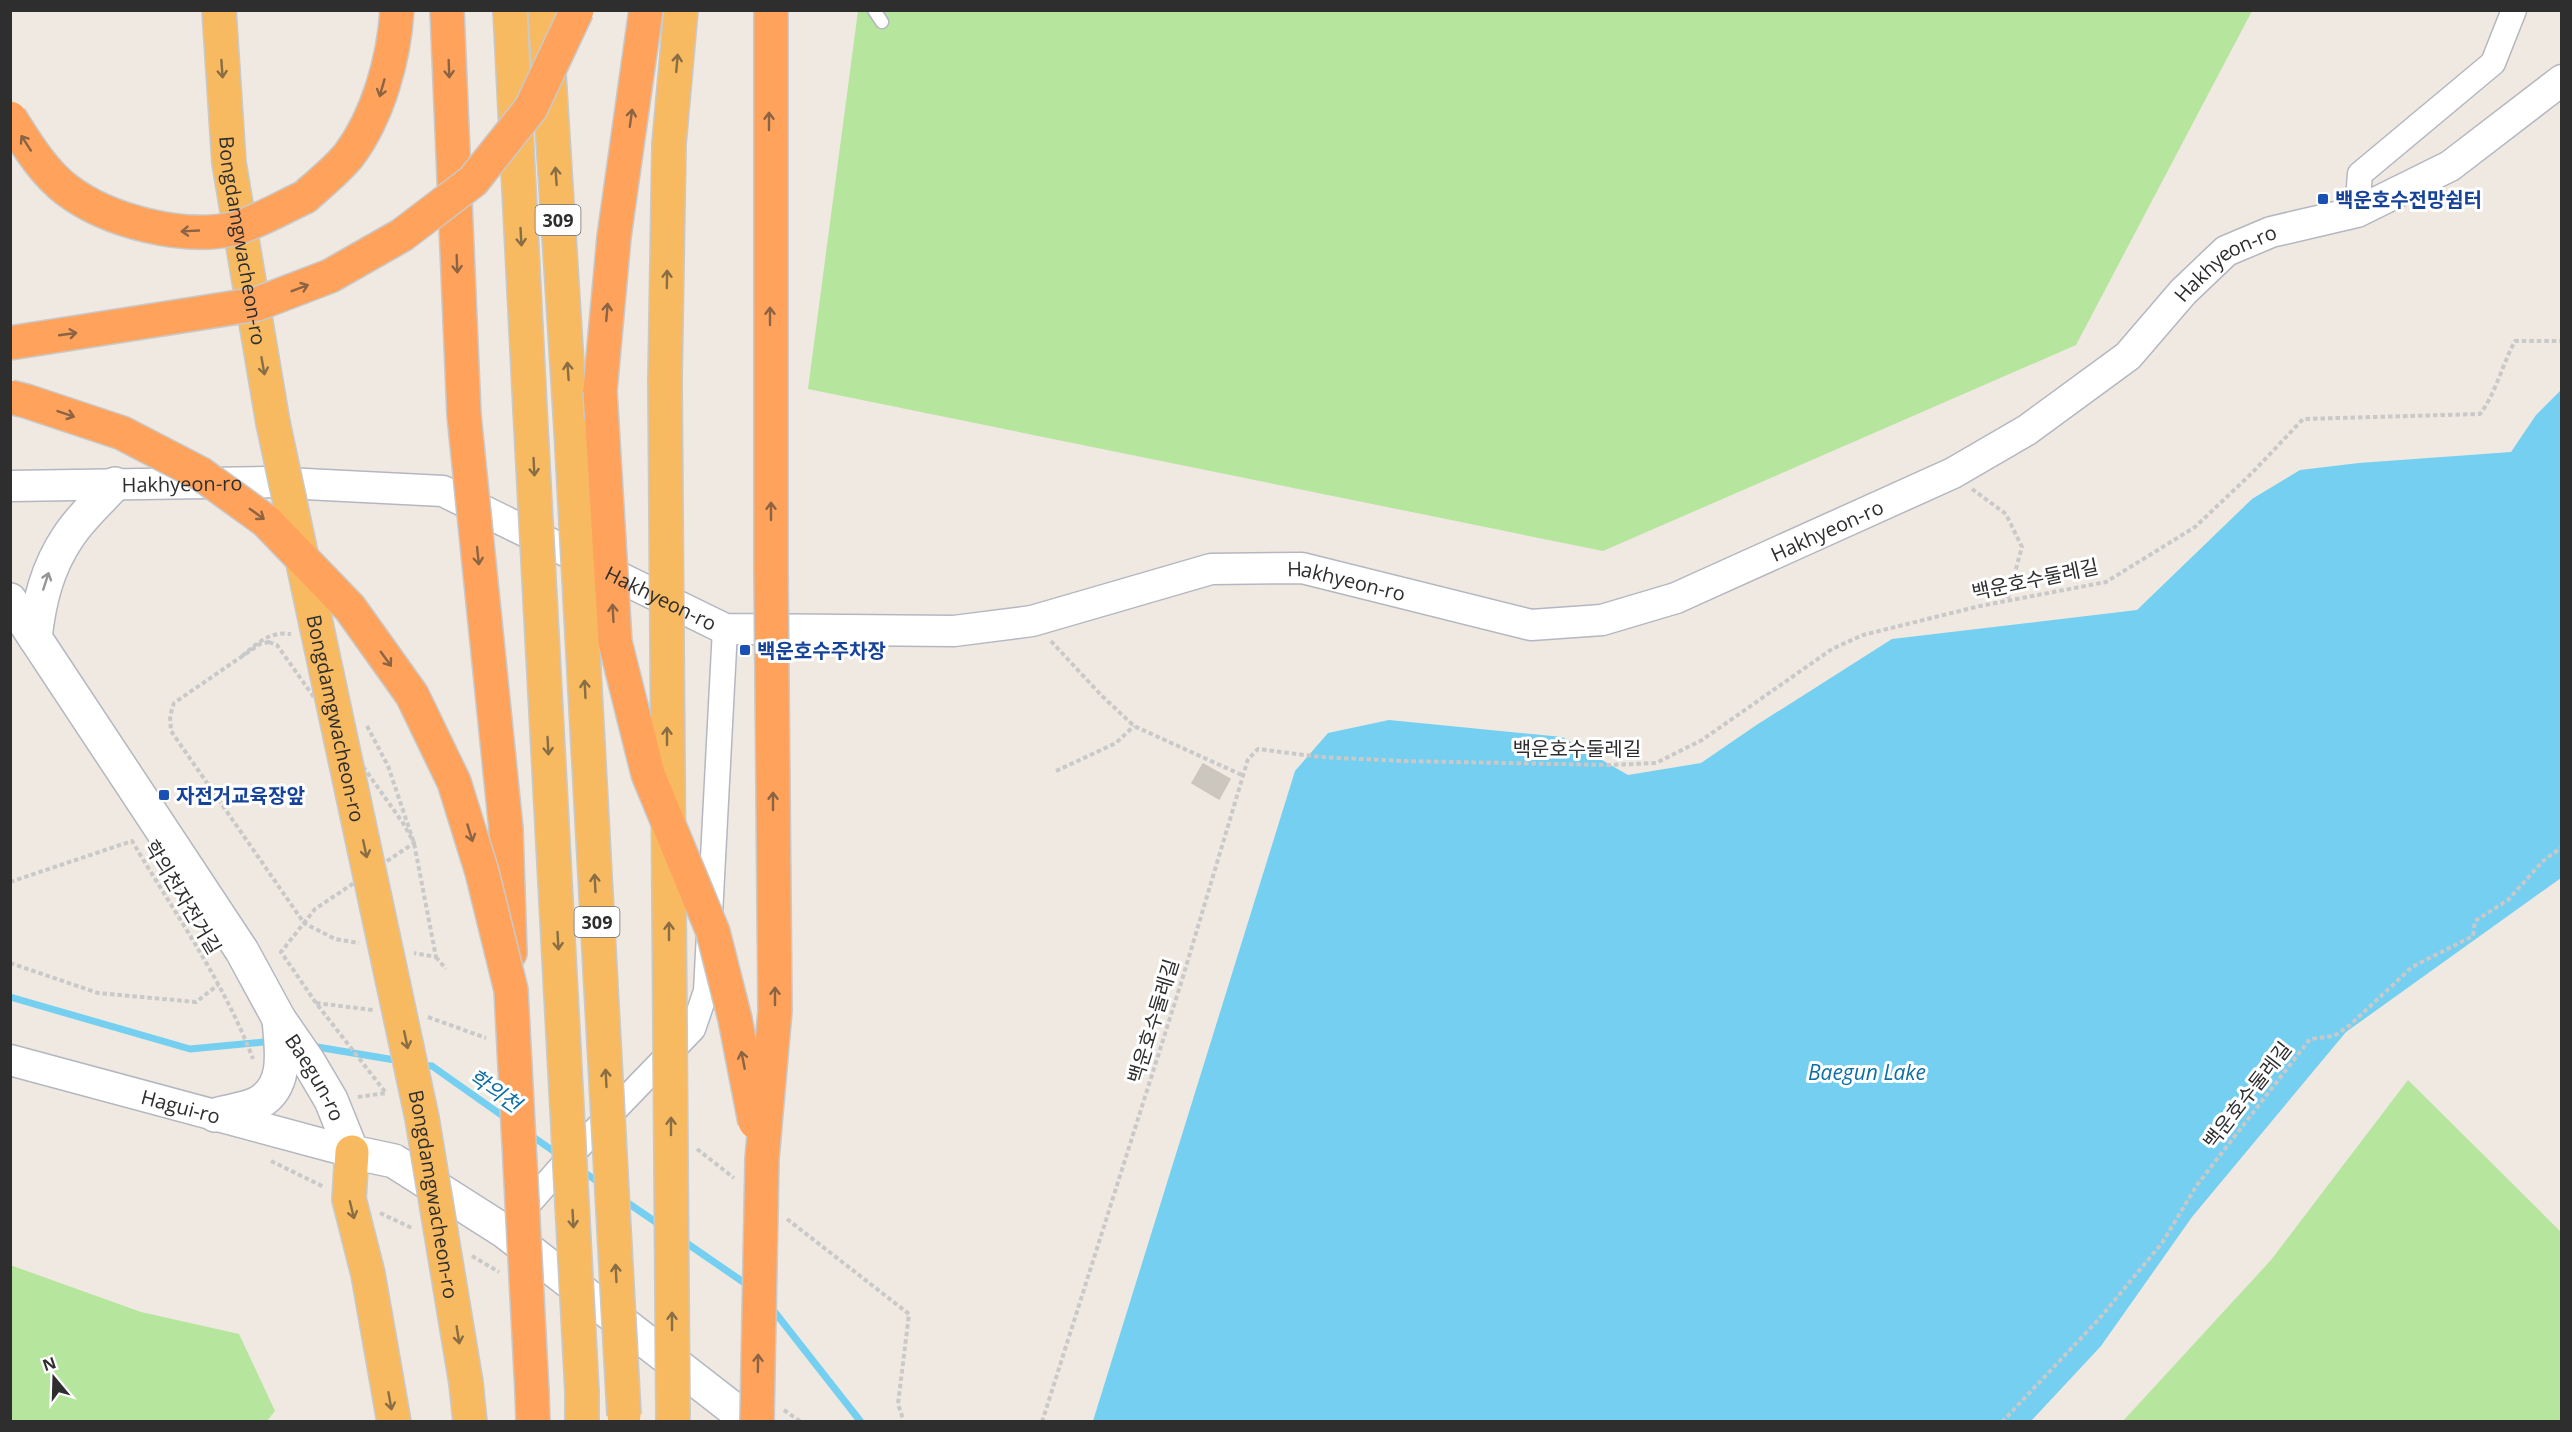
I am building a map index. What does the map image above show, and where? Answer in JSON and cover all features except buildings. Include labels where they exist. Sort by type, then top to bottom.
[{"type":"highway","name":"Bongdamgwacheon-ro","points":[[219,10],[229,163],[273,423],[422,1118],[466,1383],[470,1422]]},
{"type":"highway","points":[[10,118],[30,149],[66,189],[114,217],[176,232],[234,229],[305,197],[348,155],[378,103],[395,41],[397,10]]},
{"type":"highway","points":[[447,10],[464,415],[506,829],[511,990],[533,1407]]},
{"type":"highway","name":"309","points":[[510,10],[582,1407]]},
{"type":"highway","name":"309","points":[[545,10],[572,429],[624,1418]]},
{"type":"highway","points":[[10,343],[258,304],[330,276],[402,235],[473,180],[531,108],[577,10]]},
{"type":"highway","points":[[646,10],[614,237],[600,391],[615,642],[648,774],[713,932],[735,1019],[762,1159]]},
{"type":"highway","points":[[673,1422],[665,380],[669,144],[681,10]]},
{"type":"highway","points":[[757,1422],[762,1159],[775,1011],[771,570],[771,10]]},
{"type":"highway","points":[[10,398],[26,401],[122,433],[201,474],[266,521],[350,608],[412,695],[454,782],[482,872],[511,990]]},
{"type":"highway","points":[[352,1152],[349,1198],[368,1274],[394,1422]]},
{"type":"main road","points":[[35,638],[39,603],[50,570],[68,536],[115,484]]},
{"type":"main road","name":"Baegun-ro","points":[[10,600],[242,951],[279,1020],[281,1066],[331,1100],[352,1152]]},
{"type":"main road","points":[[215,1115],[260,1102],[276,1085],[281,1066]]},
{"type":"main road","points":[[352,1152],[394,1161],[504,1231],[750,1422]]},
{"type":"street","points":[[2357,212],[2360,174],[2493,63],[2514,10]]},
{"type":"street","name":"Hakhyeon-ro","points":[[10,486],[266,482],[443,491],[725,629],[954,631],[1032,621],[1211,569],[1291,568],[1302,568],[1531,625],[1602,620],[1676,598],[1953,473],[2027,430],[2128,356],[2183,292],[2226,251],[2271,232],[2357,212],[2450,165],[2562,80]]},
{"type":"street","points":[[504,1231],[578,1149],[693,1029],[706,991],[725,629]]},
{"type":"street","name":"Hagui-ro","points":[[10,1060],[352,1152]]},
{"type":"lane","points":[[874,10],[882,22]]},
{"type":"path","name":"백운호수둘레길","points":[[1042,1422],[1182,980],[1248,759],[1258,749],[1320,757],[1402,761],[1609,765],[1656,763],[1702,741],[1832,648],[1863,635],[2007,600],[2106,582],[2195,527],[2252,473],[2303,419],[2480,414],[2491,400],[2502,365],[2515,341],[2562,342]]},
{"type":"path","points":[[1953,473],[2006,514],[2022,547],[2007,600]]},
{"type":"path","points":[[1032,621],[1101,696],[1134,726],[1244,776]]},
{"type":"path","points":[[242,656],[174,703],[170,716],[171,731],[304,923],[315,909]]},
{"type":"path","points":[[1056,771],[1116,743],[1134,726]]},
{"type":"path","name":"학의천자전거길","points":[[10,882],[132,842],[218,986]]},
{"type":"path","name":"백운호수둘레길","points":[[2002,1422],[2099,1319],[2162,1243],[2197,1185],[2310,1039],[2334,1036],[2412,967],[2472,936],[2475,921],[2508,900],[2543,861],[2562,847]]},
{"type":"path","points":[[280,952],[316,1003],[370,1070]]},
{"type":"path","points":[[436,957],[446,969]]},
{"type":"path","points":[[10,963],[98,993],[196,1002],[218,986],[242,1030],[281,1066]]},
{"type":"path","points":[[271,1161],[425,1234]]},
{"type":"path","points":[[468,1254],[489,1264],[508,1279]]},
{"type":"path","points":[[904,1422],[898,1404],[909,1314]]},
{"type":"green space","points":[[858,11],[2252,11],[2076,345],[1603,551],[808,389]]},
{"type":"green space","points":[[2408,1080],[2561,1232],[2561,1421],[2123,1421],[2271,1260]]},
{"type":"green space","points":[[10,1265],[141,1312],[239,1334],[275,1411],[266,1422],[11,1421]]},
{"type":"water","name":"Baegun Lake","points":[[2561,390],[2561,878],[2346,1032],[2192,1217],[2101,1346],[2031,1421],[1093,1421],[1295,771],[1328,733],[1389,720],[1562,737],[1628,775],[1701,763],[1892,639],[2137,610],[2252,499],[2300,470],[2359,463],[2511,452],[2536,415]]},
{"type":"waterway","name":"학의천","points":[[10,997],[190,1049],[274,1041]]},
{"type":"waterway","name":"학의천","points":[[311,1046],[401,1061]]},
{"type":"waterway","name":"학의천","points":[[421,1065],[432,1066],[507,1119]]},
{"type":"waterway","name":"학의천","points":[[529,1134],[559,1155]]},
{"type":"waterway","name":"학의천","points":[[581,1170],[601,1184]]},
{"type":"waterway","name":"학의천","points":[[622,1199],[663,1227]]},
{"type":"waterway","name":"학의천","points":[[682,1240],[749,1286]]},
{"type":"waterway","name":"학의천","points":[[770,1306],[861,1422]]},
{"type":"place","name":"백운호수전망쉼터","points":[[2323,199]]},
{"type":"place","name":"백운호수주차장","points":[[745,650]]},
{"type":"place","name":"자전거교육장앞","points":[[164,795]]}]
